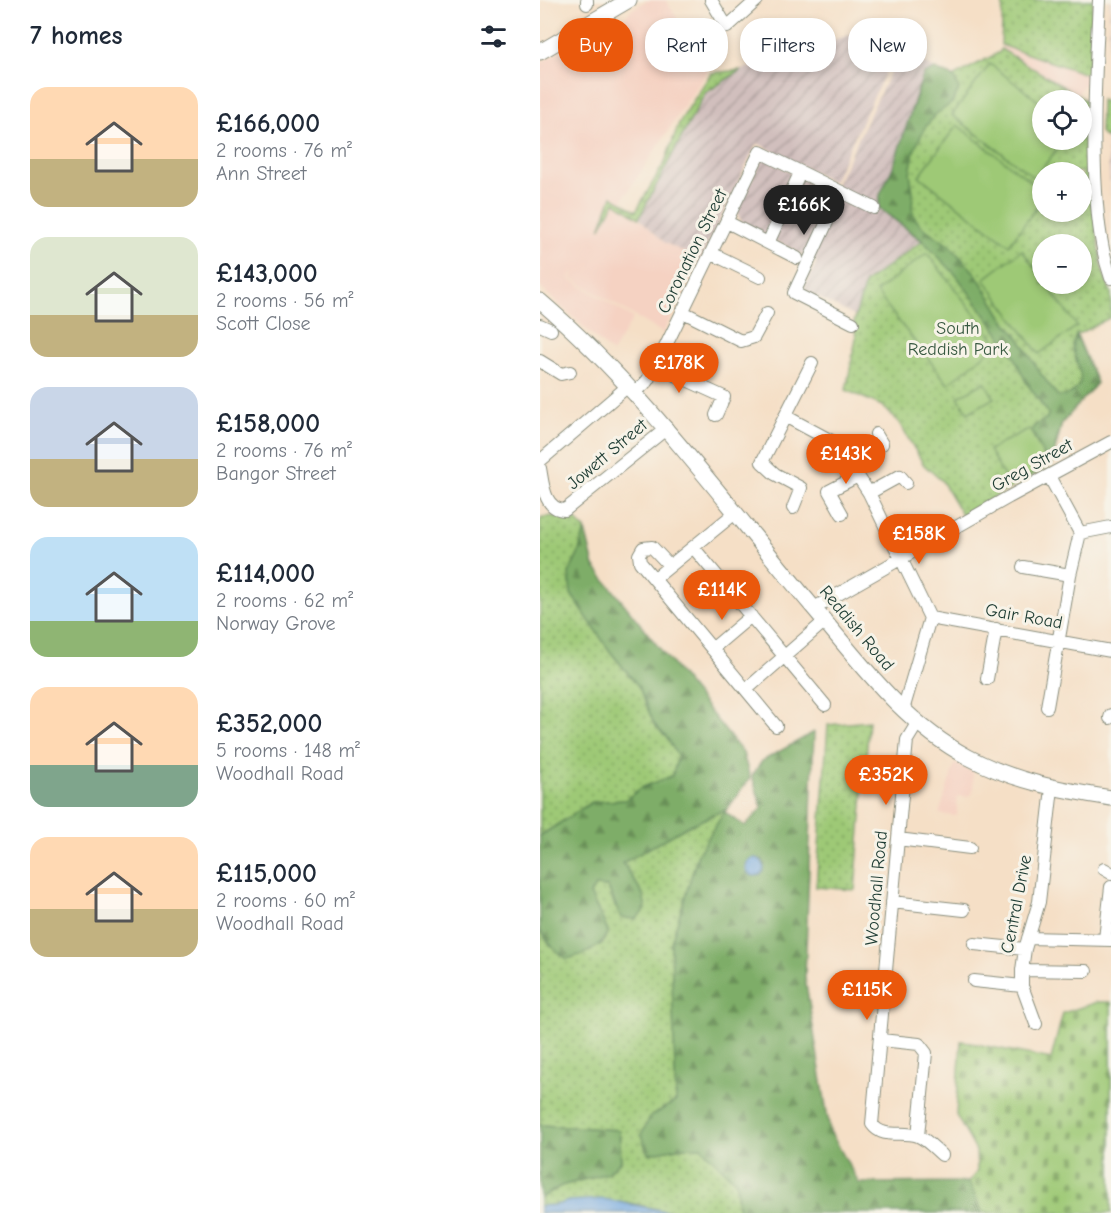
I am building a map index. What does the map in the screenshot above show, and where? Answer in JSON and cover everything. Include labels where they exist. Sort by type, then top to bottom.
[{"type":"main road","points":[[540,51],[629,0]]},
{"type":"main road","name":"Reddish Road","points":[[540,301],[567,325],[667,428],[893,702],[937,737],[967,756],[1005,775],[1052,789],[1111,798]]},
{"type":"street","points":[[711,0],[727,27],[757,0]]},
{"type":"street","points":[[1111,4],[1098,0],[1093,110],[1099,226],[1111,278]]},
{"type":"street","name":"Coronation Street","points":[[540,461],[631,389],[647,381],[760,152],[801,173]]},
{"type":"street","points":[[768,243],[801,173],[874,208]]},
{"type":"street","points":[[841,192],[794,293],[853,323]]},
{"type":"street","points":[[727,222],[797,258]]},
{"type":"street","points":[[711,253],[760,277]]},
{"type":"street","points":[[683,312],[741,341],[754,337],[767,314]]},
{"type":"street","points":[[540,361],[561,374],[570,372]]},
{"type":"street","points":[[793,508],[801,488],[775,474],[762,462],[812,363]]},
{"type":"street","points":[[656,366],[724,397],[716,415]]},
{"type":"street","points":[[785,416],[837,444],[849,460],[868,493],[930,618],[903,710]]},
{"type":"street","name":"Jowett Street","points":[[542,492],[557,510],[565,510],[667,428]]},
{"type":"street","points":[[849,460],[882,444],[876,434]]},
{"type":"street","name":"Greg Street","points":[[814,608],[1111,442]]},
{"type":"street","points":[[540,468],[542,492]]},
{"type":"street","points":[[842,514],[829,491],[858,476]]},
{"type":"street","points":[[868,493],[900,476],[906,483]]},
{"type":"street","points":[[1047,707],[1070,575],[1080,533],[1049,476]]},
{"type":"street","points":[[654,579],[735,513]]},
{"type":"street","points":[[1080,533],[1111,527]]},
{"type":"street","points":[[670,566],[652,547],[643,548],[639,555],[640,562],[776,726]]},
{"type":"street","points":[[693,547],[825,705]]},
{"type":"street","points":[[1023,567],[1070,575]]},
{"type":"street","points":[[712,649],[751,616]]},
{"type":"street","name":"Gair Road","points":[[930,618],[1111,651]]},
{"type":"street","points":[[747,689],[825,621]]},
{"type":"street","points":[[987,679],[996,629]]},
{"type":"street","name":"Woodhall Road","points":[[918,722],[907,740],[873,1124],[877,1130],[884,1133],[918,1136]]},
{"type":"street","name":"Central Drive","points":[[1036,1024],[1022,986],[1023,970],[1027,943],[1039,902],[1052,789]]},
{"type":"street","points":[[898,839],[970,848]]},
{"type":"street","points":[[974,944],[1108,940],[1111,887]]},
{"type":"street","points":[[892,902],[964,910]]},
{"type":"street","points":[[1023,970],[1086,971]]},
{"type":"street","points":[[974,981],[1022,986]]},
{"type":"street","points":[[881,1040],[920,1044],[926,1053],[918,1136],[942,1155]]},
{"type":"shaded area","points":[[648,0],[666,0],[677,18],[645,18],[645,72],[707,72],[621,202],[611,196],[602,224],[615,202],[643,222],[664,242],[700,260],[663,333],[571,278],[575,269],[569,278],[633,318],[612,353],[540,287],[540,63],[558,52],[558,72],[633,72],[633,18],[623,18]]},
{"type":"shaded area","points":[[1003,0],[1093,0],[1088,87],[1083,85],[1080,90],[1067,90],[1001,49]]},
{"type":"shaded area","points":[[1111,0],[1111,198],[1107,141]]},
{"type":"shaded area","points":[[848,36],[848,72],[886,72],[833,182],[757,143],[700,260],[664,242],[639,218],[705,93],[740,71],[836,72],[836,39]]},
{"type":"shaded area","points":[[927,65],[935,69],[924,74],[893,167],[880,195],[922,240],[865,282],[856,317],[806,291],[805,287],[817,262],[743,224],[736,211],[763,157],[832,193],[890,72],[927,72]]},
{"type":"shaded area","points":[[955,763],[973,772],[973,792],[969,797],[957,796],[957,816],[939,814]]},
{"type":"green space","points":[[1003,0],[1093,0],[1089,75],[1001,45]]},
{"type":"green space","name":"South Reddish Park","points":[[1001,49],[1069,90],[1032,90],[1032,150],[1089,150],[1089,162],[1032,162],[1032,222],[1092,222],[1092,191],[1102,269],[1111,293],[1111,317],[1077,335],[1097,383],[1062,423],[1051,466],[962,515],[942,481],[924,465],[898,421],[882,406],[846,390],[856,338],[854,321],[865,283],[922,241],[879,208],[924,74],[943,82],[1000,52]]},
{"type":"green space","points":[[990,64],[1032,96],[1032,150],[1056,150],[1047,162],[1032,162],[1032,176],[952,115]]},
{"type":"green space","points":[[935,69],[954,77],[959,89],[952,103],[935,115],[924,129],[914,151],[910,173],[913,192],[912,209],[915,218],[921,226],[950,246],[976,274],[1003,318],[1058,396],[1069,394],[1079,385],[1080,374],[1073,350],[1076,335],[1097,383],[1062,423],[1053,463],[1047,461],[1032,431],[1033,427],[1047,418],[1048,413],[1026,382],[1003,339],[956,275],[922,240],[879,208],[880,195],[893,167],[924,74]]},
{"type":"green space","points":[[740,70],[705,93],[639,218],[615,202],[600,229],[612,196],[636,211],[665,162],[679,123],[711,73]]},
{"type":"green space","points":[[1101,100],[1111,104],[1111,140],[1100,133]]},
{"type":"green space","points":[[957,125],[1032,182],[1032,214],[1009,245],[919,176]]},
{"type":"green space","points":[[1022,250],[1032,264],[1032,294],[1053,294],[1077,326],[1039,354],[984,279]]},
{"type":"green space","points":[[927,253],[998,344],[948,384],[876,292]]},
{"type":"green space","points":[[985,382],[994,398],[968,413],[958,397]]},
{"type":"green space","points":[[1030,430],[1048,465],[1009,485],[989,450]]},
{"type":"green space","points":[[571,515],[585,530],[578,555],[569,573],[609,650],[639,687],[654,724],[668,739],[678,757],[672,776],[641,788],[625,800],[592,802],[540,836],[540,521],[542,517]]},
{"type":"green space","points":[[585,530],[594,566],[743,753],[750,778],[727,809],[688,826],[623,863],[643,894],[646,909],[636,919],[621,918],[608,887],[595,886],[590,894],[608,931],[597,946],[586,953],[567,959],[553,948],[540,930],[540,836],[592,802],[625,800],[641,788],[672,776],[678,757],[668,739],[654,724],[639,687],[609,650],[571,594],[569,573],[578,555]]},
{"type":"green space","points":[[869,721],[855,890],[816,887],[828,725]]},
{"type":"green space","points":[[814,732],[805,978],[830,1131],[859,1183],[969,1182],[983,1213],[739,1213],[736,1182],[701,1147],[682,1147],[648,1154],[641,1135],[650,1117],[676,1101],[671,943],[698,854],[724,812],[745,826],[762,808],[752,776],[762,761]]},
{"type":"green space","points":[[727,809],[698,854],[671,943],[676,1101],[650,1117],[648,1154],[682,1147],[701,1147],[736,1182],[739,1213],[675,1213],[626,1202],[569,1201],[540,1206],[540,1198],[561,1186],[607,1173],[621,1161],[619,1130],[540,1125],[540,930],[553,948],[583,955],[603,943],[608,930],[590,894],[595,886],[608,887],[615,906],[643,894],[622,863],[688,826]]},
{"type":"green space","points":[[1097,1002],[1111,1002],[1111,1213],[983,1213],[969,1182],[977,1171],[976,1151],[956,1115],[961,1041],[1051,1059],[1063,1013]]},
{"type":"green space","points":[[540,1125],[619,1130],[621,1161],[607,1173],[561,1186],[540,1198]]},
{"type":"water","points":[[755,858],[761,861],[764,867],[761,873],[755,876],[749,873],[746,867],[749,861]]},
{"type":"water","points":[[604,1199],[675,1213],[540,1213],[540,1206],[569,1201]]}]
